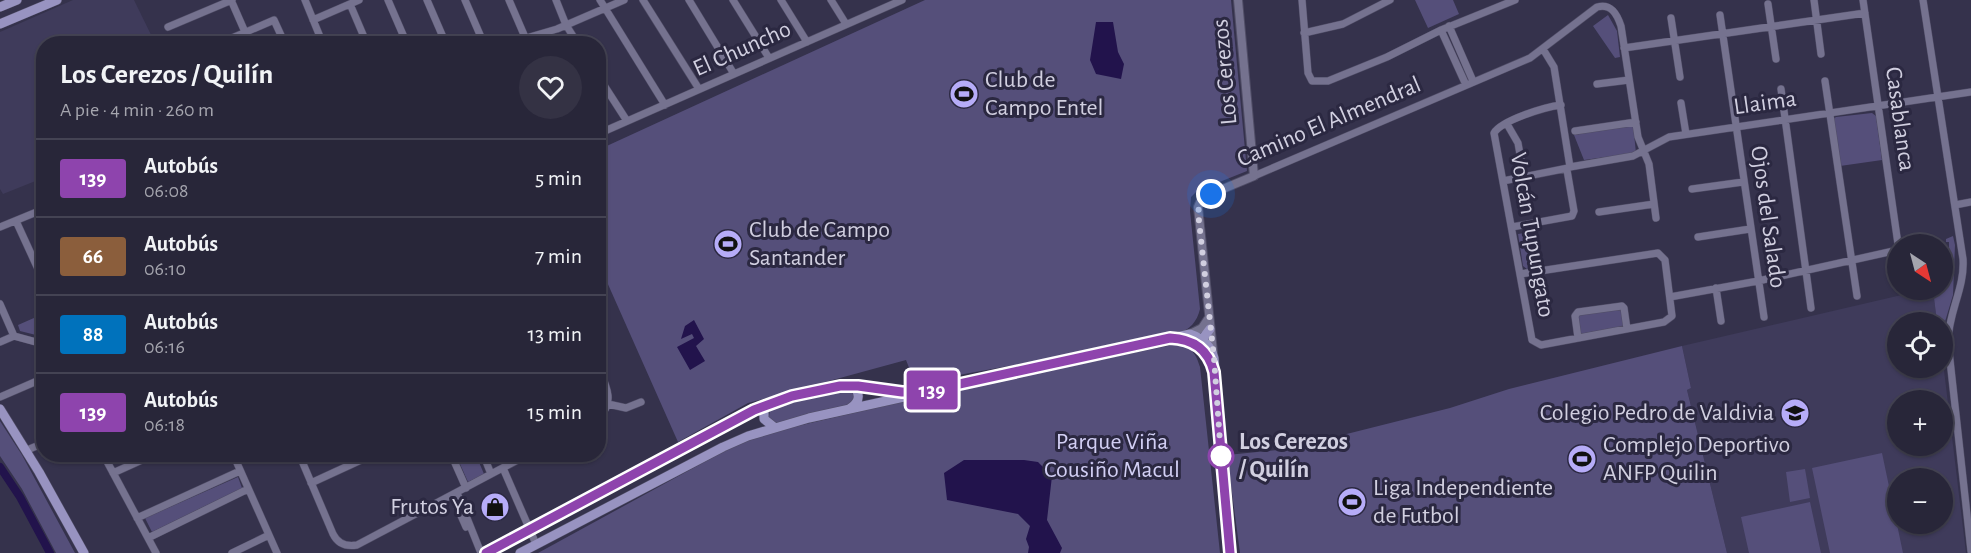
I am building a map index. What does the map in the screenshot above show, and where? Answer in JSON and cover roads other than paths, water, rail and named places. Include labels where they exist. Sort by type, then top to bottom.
[{"type":"main road","points":[[0,7],[17,0]]},
{"type":"main road","points":[[0,24],[57,0]]},
{"type":"main road","points":[[1195,339],[1210,329]]},
{"type":"main road","points":[[520,553],[723,447],[774,427],[1170,338],[1195,339],[1213,352],[1230,553]]},
{"type":"main road","points":[[1195,339],[1207,355],[1214,372]]},
{"type":"main road","points":[[481,551],[530,530],[769,403],[820,389],[849,385],[891,391],[923,392]]},
{"type":"main road","points":[[849,385],[856,389],[859,396],[856,404],[849,409]]},
{"type":"main road","points":[[769,403],[764,410],[764,419],[774,427]]},
{"type":"main road","points":[[0,409],[27,450],[84,553]]},
{"type":"street","points":[[168,27],[232,0],[245,32]]},
{"type":"street","points":[[304,0],[320,36]]},
{"type":"street","points":[[313,20],[359,0]]},
{"type":"street","points":[[388,0],[404,36]]},
{"type":"street","points":[[427,0],[443,36]]},
{"type":"street","points":[[465,0],[481,36]]},
{"type":"street","points":[[509,0],[525,36]]},
{"type":"street","points":[[556,0],[573,36]]},
{"type":"street","points":[[600,0],[665,105]]},
{"type":"street","points":[[537,36],[624,0]]},
{"type":"street","points":[[643,0],[699,89]]},
{"type":"street","points":[[689,0],[734,74]]},
{"type":"street","points":[[733,0],[769,58]]},
{"type":"street","points":[[781,0],[807,42]]},
{"type":"street","points":[[831,0],[846,24]]},
{"type":"street","name":"El Chuncho","points":[[606,130],[902,0]]},
{"type":"street","name":"Los Cerezos","points":[[1238,0],[1254,176]]},
{"type":"street","points":[[1302,0],[1308,73],[1312,81],[1328,81],[1350,73],[1449,26],[1515,0]]},
{"type":"street","points":[[1304,33],[1343,24],[1390,0]]},
{"type":"street","points":[[1814,0],[1821,54]]},
{"type":"street","name":"Casablanca","points":[[1863,0],[1897,234]]},
{"type":"street","points":[[1923,0],[1930,57],[1964,259],[1963,276],[1950,318],[1948,342],[1971,551]]},
{"type":"street","points":[[350,4],[364,36]]},
{"type":"street","points":[[1599,4],[1613,10],[1618,20],[1639,141],[1649,164],[1656,218]]},
{"type":"street","name":"Camino El Almendral","points":[[1213,352],[1198,212],[1199,203],[1206,196],[1530,58],[1599,4]]},
{"type":"street","points":[[1768,4],[1776,59]]},
{"type":"street","points":[[1624,48],[1865,13]]},
{"type":"street","name":"Ojos del Salado","points":[[1720,15],[1764,317]]},
{"type":"street","points":[[1671,18],[1680,77]]},
{"type":"street","points":[[236,36],[274,20],[281,36]]},
{"type":"street","points":[[1449,26],[1470,83]]},
{"type":"street","points":[[1441,30],[1470,83]]},
{"type":"street","points":[[1512,227],[1569,218],[1574,211],[1554,67],[1543,49]]},
{"type":"street","points":[[1597,84],[1629,80]]},
{"type":"street","points":[[1825,81],[1857,296]]},
{"type":"street","points":[[606,88],[627,121]]},
{"type":"street","points":[[1781,89],[1811,308]]},
{"type":"street","name":"Llaima","points":[[1503,181],[1629,157],[1665,138],[1686,134],[1971,92]]},
{"type":"street","points":[[1681,103],[1686,134]]},
{"type":"street","name":"Volcán Tupungato","points":[[1561,105],[1538,110],[1498,128],[1494,136],[1531,338],[1535,343],[1541,345],[1578,338]]},
{"type":"street","points":[[1575,131],[1636,122]]},
{"type":"street","points":[[1507,124],[1518,143],[1524,177]]},
{"type":"street","points":[[1692,189],[1743,182]]},
{"type":"street","points":[[1955,205],[1971,202]]},
{"type":"street","points":[[1599,212],[1654,204]]},
{"type":"street","points":[[0,227],[36,212]]},
{"type":"street","points":[[16,220],[36,264]]},
{"type":"street","points":[[1698,237],[1750,229]]},
{"type":"street","points":[[1670,297],[1758,281],[1851,258],[1887,252]]},
{"type":"street","points":[[1520,274],[1654,253],[1661,255],[1665,261],[1671,318],[1665,322],[1627,329],[1578,338],[1575,316],[1578,312],[1622,306],[1627,329]]},
{"type":"street","points":[[1963,276],[1971,274]]},
{"type":"street","points":[[1716,288],[1722,321]]},
{"type":"street","points":[[0,304],[14,336]]},
{"type":"street","points":[[1195,339],[1208,315]]},
{"type":"street","points":[[0,342],[14,336],[36,342]]},
{"type":"street","points":[[0,397],[36,381]]},
{"type":"street","points":[[606,385],[608,390],[606,407]]},
{"type":"street","points":[[608,404],[626,408],[641,402]]},
{"type":"street","points":[[27,450],[36,446]]},
{"type":"street","points":[[107,462],[156,553]]},
{"type":"street","points":[[113,473],[137,462]]},
{"type":"street","points":[[236,462],[277,553]]},
{"type":"street","points":[[302,462],[333,534],[345,545],[357,545],[514,462]]},
{"type":"street","points":[[311,483],[357,462]]},
{"type":"street","points":[[455,462],[466,488]]},
{"type":"street","points":[[486,462],[491,474]]},
{"type":"street","points":[[503,468],[536,544]]},
{"type":"street","points":[[137,518],[240,471]]},
{"type":"street","points":[[148,538],[248,489]]},
{"type":"street","points":[[454,494],[481,551]]},
{"type":"street","points":[[232,553],[269,535]]},
{"type":"street","points":[[341,553],[345,545]]},
{"type":"waterway","points":[[0,467],[20,497],[50,553]]},
{"type":"place","name":"Club de Campo Entel","points":[[964,94]]},
{"type":"place","name":"Club de Campo Santander","points":[[728,244]]},
{"type":"place","name":"Colegio Pedro de Valdivia","points":[[1795,413]]},
{"type":"place","name":"Los Cerezos / Quilín","points":[[1221,456]]},
{"type":"place","name":"Complejo Deportivo ANFP Quilin","points":[[1582,459]]},
{"type":"place","name":"Liga Independiente de Futbol","points":[[1352,502]]},
{"type":"place","name":"Frutos Ya","points":[[495,507]]},
{"type":"park label","name":"Parque Viña Cousiño Macul","points":[[1112,456]]}]
